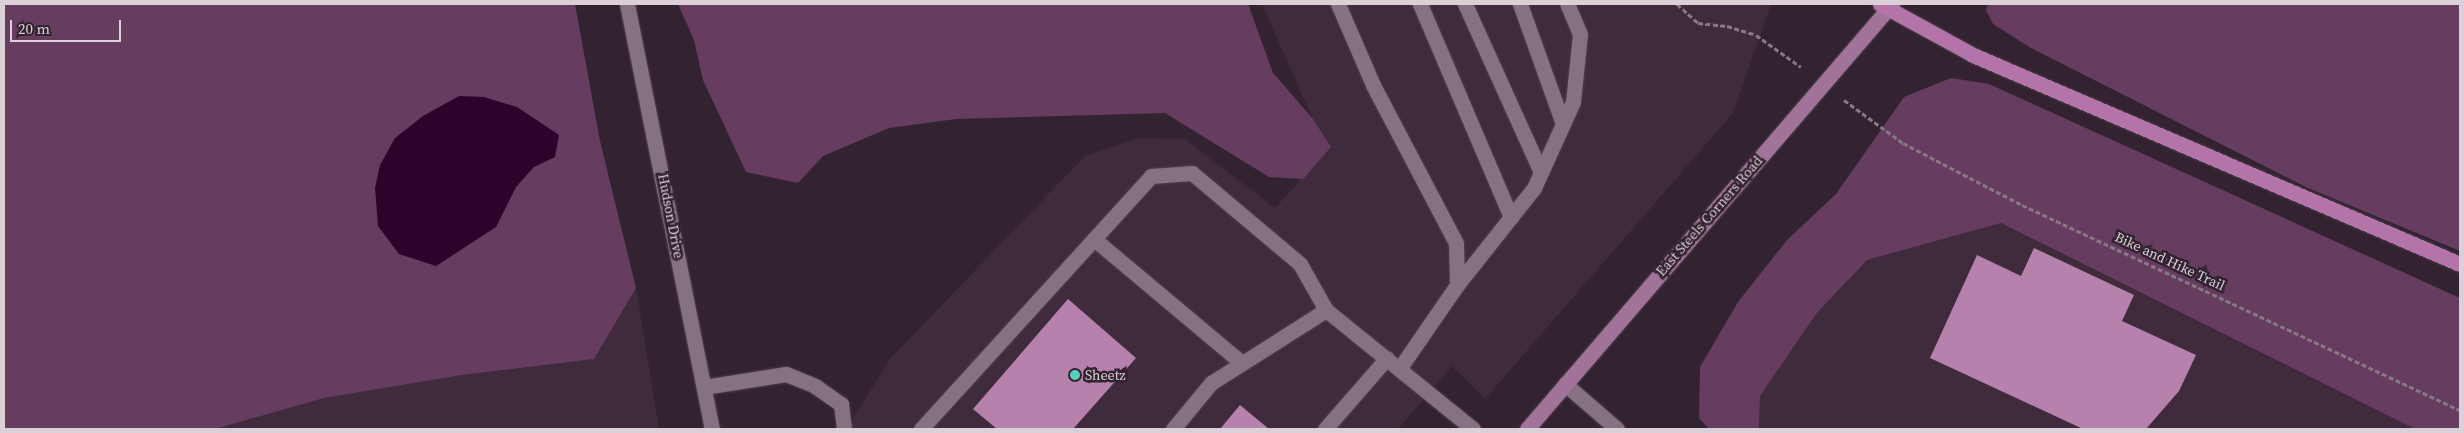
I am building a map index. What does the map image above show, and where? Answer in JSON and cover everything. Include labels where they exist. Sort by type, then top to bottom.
[{"type":"highway","points":[[1886,6],[1973,55],[2460,264]]},
{"type":"main road","name":"East Steels Corners Road","points":[[1527,429],[1886,6]]},
{"type":"street","name":"Hudson Drive","points":[[627,4],[712,429]]},
{"type":"street","points":[[1338,4],[1373,85],[1456,243],[1457,286]]},
{"type":"street","points":[[1420,4],[1511,217]]},
{"type":"street","points":[[1465,4],[1541,172]]},
{"type":"street","points":[[1520,4],[1562,124]]},
{"type":"street","points":[[1399,369],[1457,286],[1534,188],[1573,102],[1580,34],[1567,4]]},
{"type":"street","points":[[921,429],[1150,176],[1192,173],[1300,264],[1326,310],[1474,429]]},
{"type":"street","points":[[1094,239],[1242,363]]},
{"type":"street","points":[[1173,429],[1211,383],[1326,310]]},
{"type":"street","points":[[1325,429],[1387,358]]},
{"type":"street","points":[[704,387],[786,374],[815,386],[841,404],[844,429]]},
{"type":"street","points":[[1565,384],[1617,429]]},
{"type":"path","points":[[1676,4],[1698,23],[1743,30],[1774,46]]},
{"type":"path","name":"Bike and Hike Trail","points":[[1876,124],[1912,147],[2022,205],[2460,410]]},
{"type":"shaded area","points":[[4,4],[575,4],[600,141],[636,288],[594,359],[462,375],[324,398],[215,429],[4,429]]},
{"type":"shaded area","points":[[678,4],[1248,4],[1273,73],[1313,119],[1331,147],[1303,179],[1269,177],[1165,113],[956,119],[889,128],[823,156],[798,183],[746,172],[703,80],[694,40]]},
{"type":"shaded area","points":[[1262,4],[1771,4],[1733,113],[1485,399],[1452,366],[1398,429],[846,429],[891,358],[1085,156],[1140,138],[1185,139],[1275,208],[1331,147],[1313,119]]},
{"type":"shaded area","points":[[1988,4],[2460,4],[2460,251],[2308,188],[2031,48],[1993,24],[1986,10]]},
{"type":"shaded area","points":[[1951,78],[1989,84],[2460,298],[2460,429],[2415,429],[2001,223],[1867,260],[1816,314],[1760,396],[1759,429],[1709,429],[1699,418],[1700,367],[1738,302],[1787,240],[1836,194],[1904,97]]},
{"type":"shaded area","points":[[459,96],[484,97],[517,107],[559,135],[555,157],[534,167],[516,187],[496,227],[436,266],[399,254],[378,226],[375,188],[380,165],[395,138],[423,116]]},
{"type":"shaded area","points":[[2001,223],[2415,429],[1759,429],[1760,396],[1816,314],[1867,260]]},
{"type":"shaded area","points":[[636,288],[659,429],[215,429],[324,398],[462,375],[594,359]]},
{"type":"building","points":[[2034,248],[2134,295],[2122,321],[2196,355],[2179,391],[2146,429],[2083,429],[1930,358],[1977,255],[2021,276]]},
{"type":"building","points":[[1068,299],[1136,358],[1073,429],[997,429],[973,409]]},
{"type":"building","points":[[1240,405],[1269,429],[1220,429]]},
{"type":"place","name":"Sheetz","points":[[1075,375]]}]
